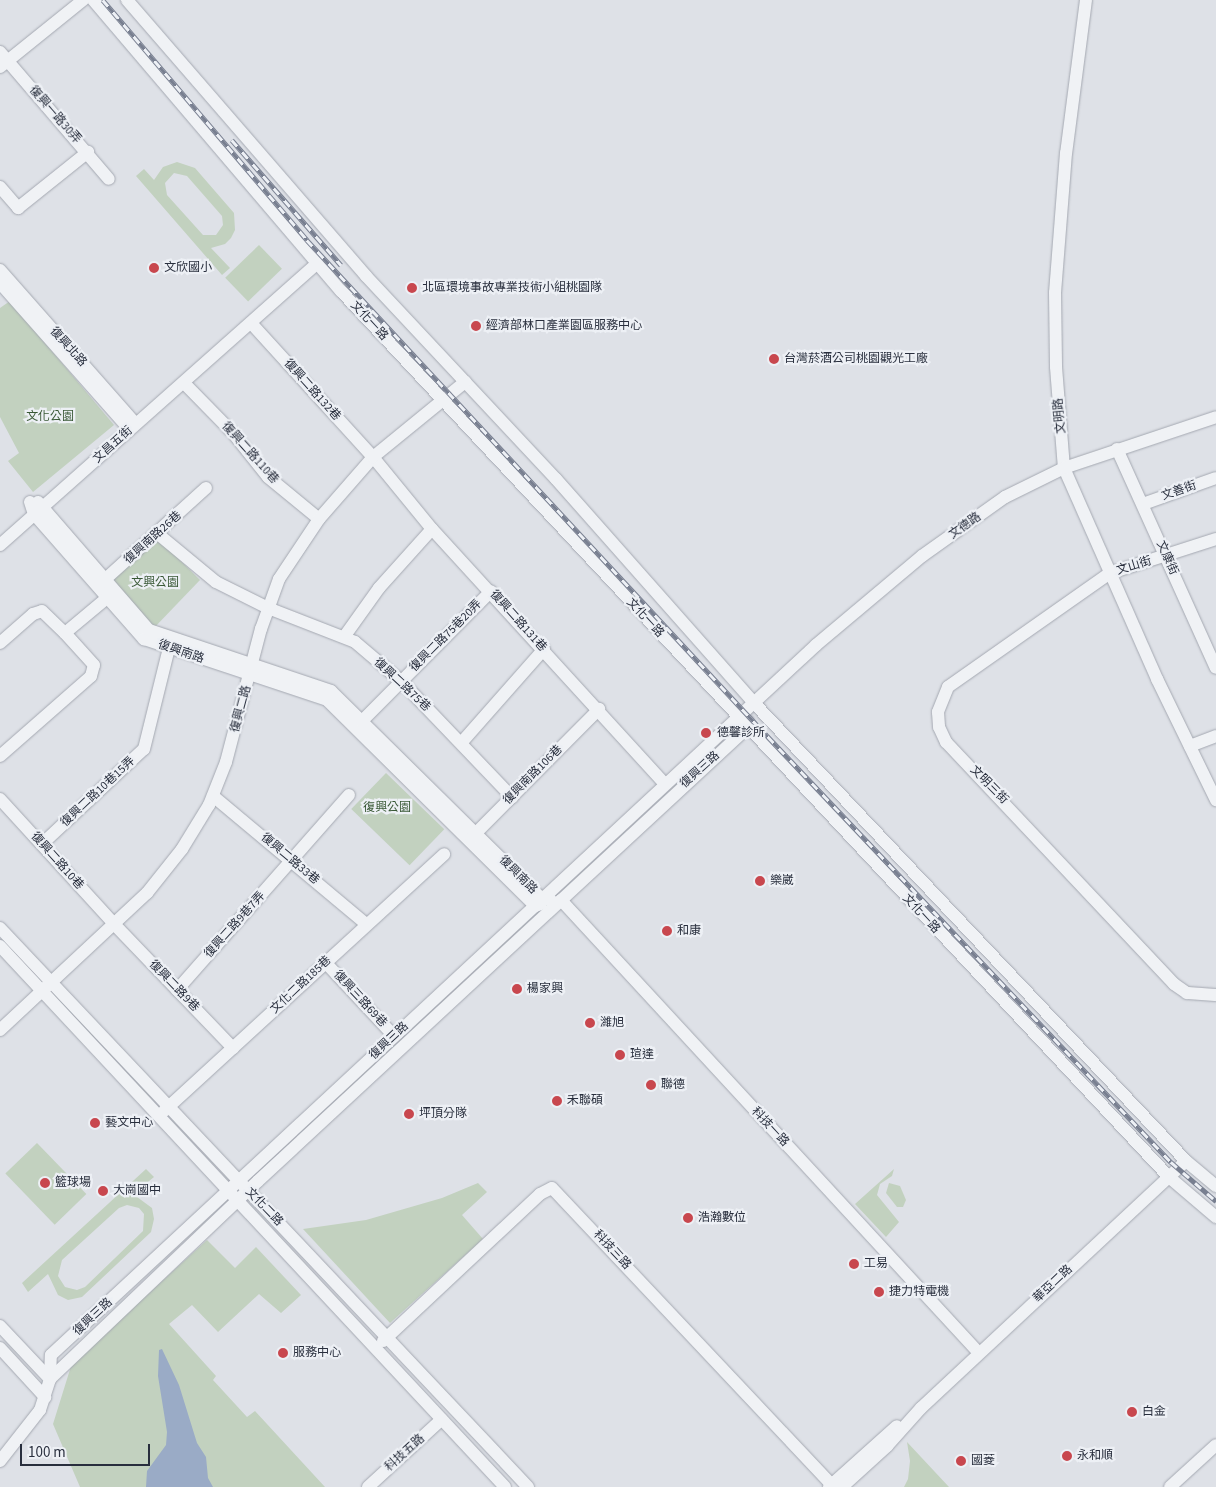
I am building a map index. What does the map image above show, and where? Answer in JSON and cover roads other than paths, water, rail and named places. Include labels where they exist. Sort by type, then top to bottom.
[{"type":"street","points":[[3,60],[83,0]]},
{"type":"street","name":"文化一路","points":[[93,0],[318,263],[443,400],[742,723],[1168,1177],[1216,1217]]},
{"type":"street","name":"文化一路","points":[[127,0],[366,276],[556,479],[754,704],[1186,1161],[1216,1186]]},
{"type":"street","name":"文明路","points":[[1086,0],[1066,153],[1055,293],[1056,366],[1064,468],[1110,573],[1216,800]]},
{"type":"street","name":"復興一路30弄","points":[[3,60],[110,178]]},
{"type":"street","points":[[0,187],[18,208],[88,152]]},
{"type":"street","name":"文昌五街","points":[[0,536],[184,383],[318,263]]},
{"type":"street","name":"復興北路","points":[[0,270],[46,328],[130,426]]},
{"type":"street","name":"復興北路","points":[[0,283],[46,328]]},
{"type":"street","name":"復興二路132巷","points":[[251,323],[373,457]]},
{"type":"street","name":"復興二路","points":[[0,1030],[114,924],[167,870],[213,796],[226,762],[268,608],[279,579],[319,519],[373,457],[465,382]]},
{"type":"street","name":"復興二路110巷","points":[[184,383],[233,433],[268,477],[319,519]]},
{"type":"street","name":"文德路","points":[[754,704],[816,645],[922,556],[1005,498],[1064,468],[1216,417]]},
{"type":"street","name":"文康街","points":[[1117,449],[1216,668]]},
{"type":"street","name":"復興二路131巷","points":[[373,457],[432,529],[599,709],[664,783]]},
{"type":"street","name":"文善街","points":[[1143,504],[1216,478]]},
{"type":"street","name":"復興南路26巷","points":[[102,583],[158,534],[206,488]]},
{"type":"street","name":"文昌五街","points":[[0,545],[35,507]]},
{"type":"street","name":"復興南路","points":[[35,507],[102,583],[149,630],[281,680],[328,700],[538,902],[560,900]]},
{"type":"street","points":[[344,637],[379,588],[432,529]]},
{"type":"street","name":"復興二路75巷","points":[[158,534],[216,582],[268,608],[344,637],[401,681],[462,742],[512,797]]},
{"type":"street","name":"文山街","points":[[1110,573],[1216,539]]},
{"type":"street","name":"文明三街","points":[[1110,573],[948,687],[940,706],[939,727],[946,742],[1174,984],[1187,994],[1216,995]]},
{"type":"street","name":"復興南路","points":[[102,583],[108,597],[144,639],[168,648],[251,670]]},
{"type":"street","name":"復興二路75巷20弄","points":[[362,721],[491,591]]},
{"type":"street","points":[[65,633],[108,597]]},
{"type":"street","points":[[0,643],[33,614],[42,611],[94,665],[91,676],[0,756]]},
{"type":"street","name":"復興二路10巷15弄","points":[[42,844],[144,749],[168,648]]},
{"type":"street","points":[[462,742],[544,650]]},
{"type":"street","name":"復興南路","points":[[281,680],[331,691],[472,837]]},
{"type":"street","name":"復興三路","points":[[0,1461],[40,1410],[50,1378],[51,1355],[227,1192],[243,1186],[468,986],[560,900],[742,723],[754,704]]},
{"type":"street","name":"復興南路106巷","points":[[472,837],[599,709]]},
{"type":"street","name":"復興三路","points":[[50,1378],[236,1202],[243,1186],[394,1036],[664,783],[742,723]]},
{"type":"street","points":[[1190,746],[1216,736]]},
{"type":"street","name":"復興二路9巷7弄","points":[[177,990],[293,861],[349,795]]},
{"type":"street","name":"復興二路33巷","points":[[213,796],[366,924]]},
{"type":"street","name":"復興二路10巷","points":[[0,799],[114,924]]},
{"type":"street","name":"文化二路185巷","points":[[158,1116],[444,854]]},
{"type":"street","name":"科技一路","points":[[560,900],[979,1353]]},
{"type":"street","name":"復興二路9巷","points":[[114,924],[233,1048]]},
{"type":"street","name":"文化二路","points":[[0,928],[46,986],[158,1116],[236,1202],[376,1348],[505,1487]]},
{"type":"street","name":"文化二路","points":[[0,946],[46,986],[169,1107],[388,1336],[528,1487]]},
{"type":"street","name":"復興三路69巷","points":[[325,962],[394,1036]]},
{"type":"street","points":[[458,976],[468,986]]},
{"type":"street","name":"華亞二路","points":[[834,1486],[882,1438],[921,1408],[1186,1161]]},
{"type":"street","name":"科技三路","points":[[376,1348],[540,1194],[552,1188],[834,1486]]},
{"type":"street","points":[[0,1326],[50,1378]]},
{"type":"street","points":[[0,1348],[45,1397]]},
{"type":"street","name":"科技五路","points":[[368,1487],[442,1419]]},
{"type":"street","points":[[1170,1487],[1216,1445]]},
{"type":"water","points":[[162,1349],[179,1385],[197,1443],[206,1457],[208,1478],[213,1487],[146,1487],[147,1471],[166,1445],[167,1432],[158,1376],[159,1350]]},
{"type":"railway","points":[[103,0],[307,240],[757,725],[1171,1162],[1216,1201]]},
{"type":"railway","points":[[232,140],[341,265]]},
{"type":"place","name":"文欣國小","points":[[154,268]]},
{"type":"place","name":"北區環境事故專業技術小組桃園隊","points":[[412,288]]},
{"type":"place","name":"經濟部林口產業園區服務中心","points":[[476,326]]},
{"type":"place","name":"台灣菸酒公司桃園觀光工廠","points":[[774,359]]},
{"type":"place","name":"德馨診所","points":[[706,733]]},
{"type":"place","name":"樂崴","points":[[760,881]]},
{"type":"place","name":"和康","points":[[667,931]]},
{"type":"place","name":"楊家興","points":[[517,989]]},
{"type":"place","name":"濰旭","points":[[590,1023]]},
{"type":"place","name":"瑄達","points":[[620,1055]]},
{"type":"place","name":"聯德","points":[[651,1085]]},
{"type":"place","name":"禾聯碩","points":[[557,1101]]},
{"type":"place","name":"坪頂分隊","points":[[409,1114]]},
{"type":"place","name":"藝文中心","points":[[95,1123]]},
{"type":"place","name":"籃球場","points":[[45,1183]]},
{"type":"place","name":"大崗國中","points":[[103,1191]]},
{"type":"place","name":"浩瀚數位","points":[[688,1218]]},
{"type":"place","name":"工易","points":[[854,1264]]},
{"type":"place","name":"捷力特電機","points":[[879,1292]]},
{"type":"place","name":"服務中心","points":[[283,1353]]},
{"type":"place","name":"白金","points":[[1132,1412]]},
{"type":"place","name":"永和順","points":[[1067,1456]]},
{"type":"place","name":"國菱","points":[[961,1461]]},
{"type":"park label","name":"文化公園","points":[[50,417]]},
{"type":"park label","name":"文興公園","points":[[155,583]]},
{"type":"park label","name":"復興公園","points":[[387,808]]}]
